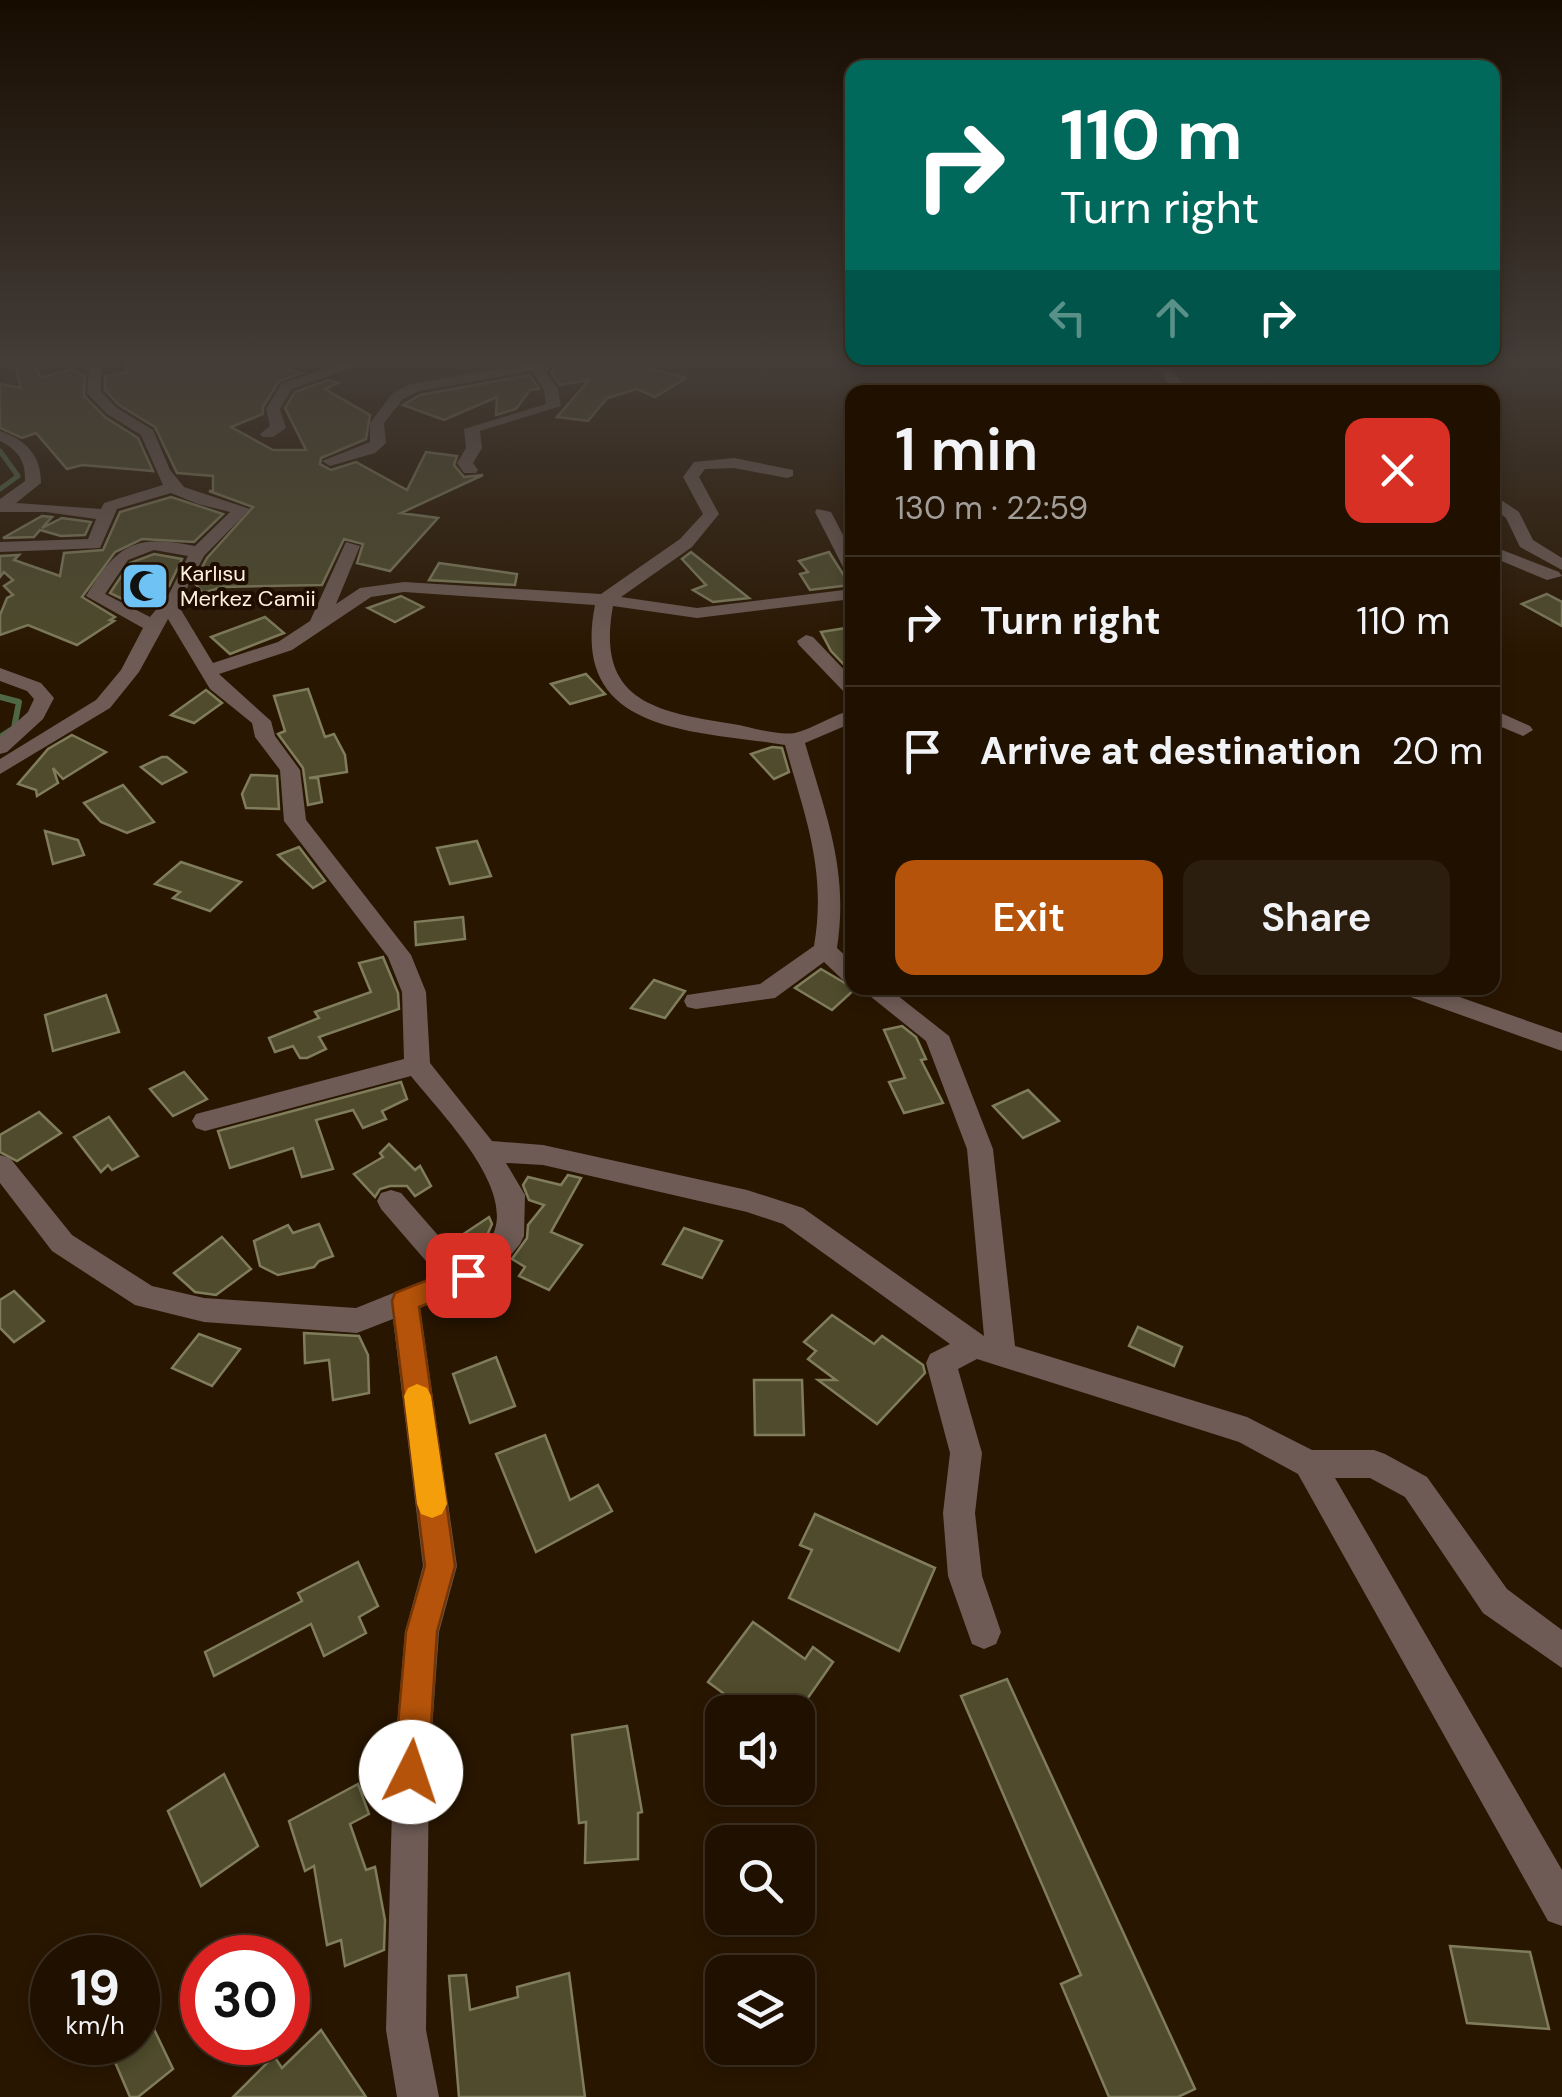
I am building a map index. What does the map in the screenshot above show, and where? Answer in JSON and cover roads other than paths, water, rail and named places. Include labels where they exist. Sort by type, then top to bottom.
[{"type":"street","points":[[0,507],[33,483],[32,463]]},
{"type":"street","points":[[0,768],[103,704],[130,672],[153,626],[178,595],[197,554],[242,509],[206,502],[173,488],[157,463]]},
{"type":"street","points":[[465,463],[470,470]]},
{"type":"street","points":[[787,472],[734,463],[700,464],[691,478],[711,514],[701,529],[605,600],[600,626],[601,655],[612,682],[631,705],[661,718],[794,740],[845,719]]},
{"type":"street","points":[[0,532],[0,546],[94,544],[110,506],[173,488]]},
{"type":"street","points":[[1500,505],[1513,514],[1526,543],[1562,565]]},
{"type":"street","points":[[0,507],[50,507],[68,513],[104,514]]},
{"type":"street","points":[[823,512],[845,554]]},
{"type":"street","points":[[153,626],[94,596],[124,551],[140,546],[176,548],[197,554]]},
{"type":"street","points":[[320,622],[352,546]]},
{"type":"street","points":[[1500,554],[1562,580]]},
{"type":"street","points":[[208,671],[284,646],[366,592],[404,587],[605,600],[697,613],[845,595]]},
{"type":"street","points":[[0,1165],[42,1212],[62,1243],[146,1296],[204,1310],[357,1320],[482,1270],[510,1236],[511,1195],[485,1151],[417,1065],[414,992],[399,955],[296,820],[290,770],[265,738],[261,720],[217,684],[168,604]]},
{"type":"street","points":[[806,641],[845,682]]},
{"type":"street","points":[[0,674],[34,687],[44,698],[36,715],[0,748]]},
{"type":"street","points":[[1500,718],[1524,730]]},
{"type":"street","points":[[696,1001],[766,992],[825,950],[832,906],[828,861],[794,740]]},
{"type":"street","points":[[825,950],[845,969]]},
{"type":"street","points":[[881,995],[937,1036],[980,1149],[988,1350]]},
{"type":"street","points":[[1430,995],[1562,1042]]},
{"type":"street","points":[[205,1121],[417,1065]]},
{"type":"street","points":[[485,1151],[543,1155],[793,1216],[988,1350],[1247,1431],[1309,1464],[1374,1464],[1416,1487],[1495,1601],[1562,1651]]},
{"type":"street","points":[[391,1201],[459,1279]]},
{"type":"street","points":[[405,1301],[440,1566],[422,1632],[411,1772],[406,2030],[418,2097]]},
{"type":"street","points":[[984,1632],[965,1576],[958,1513],[966,1454],[941,1363],[988,1350]]},
{"type":"street","points":[[1309,1464],[1562,1907]]},
{"type":"waterway","points":[[0,489],[18,476],[9,463]]},
{"type":"waterway","points":[[0,697],[19,702],[14,728],[0,737]]},
{"type":"place","name":"Karlısu Merkez Camii","points":[[145,586]]}]
